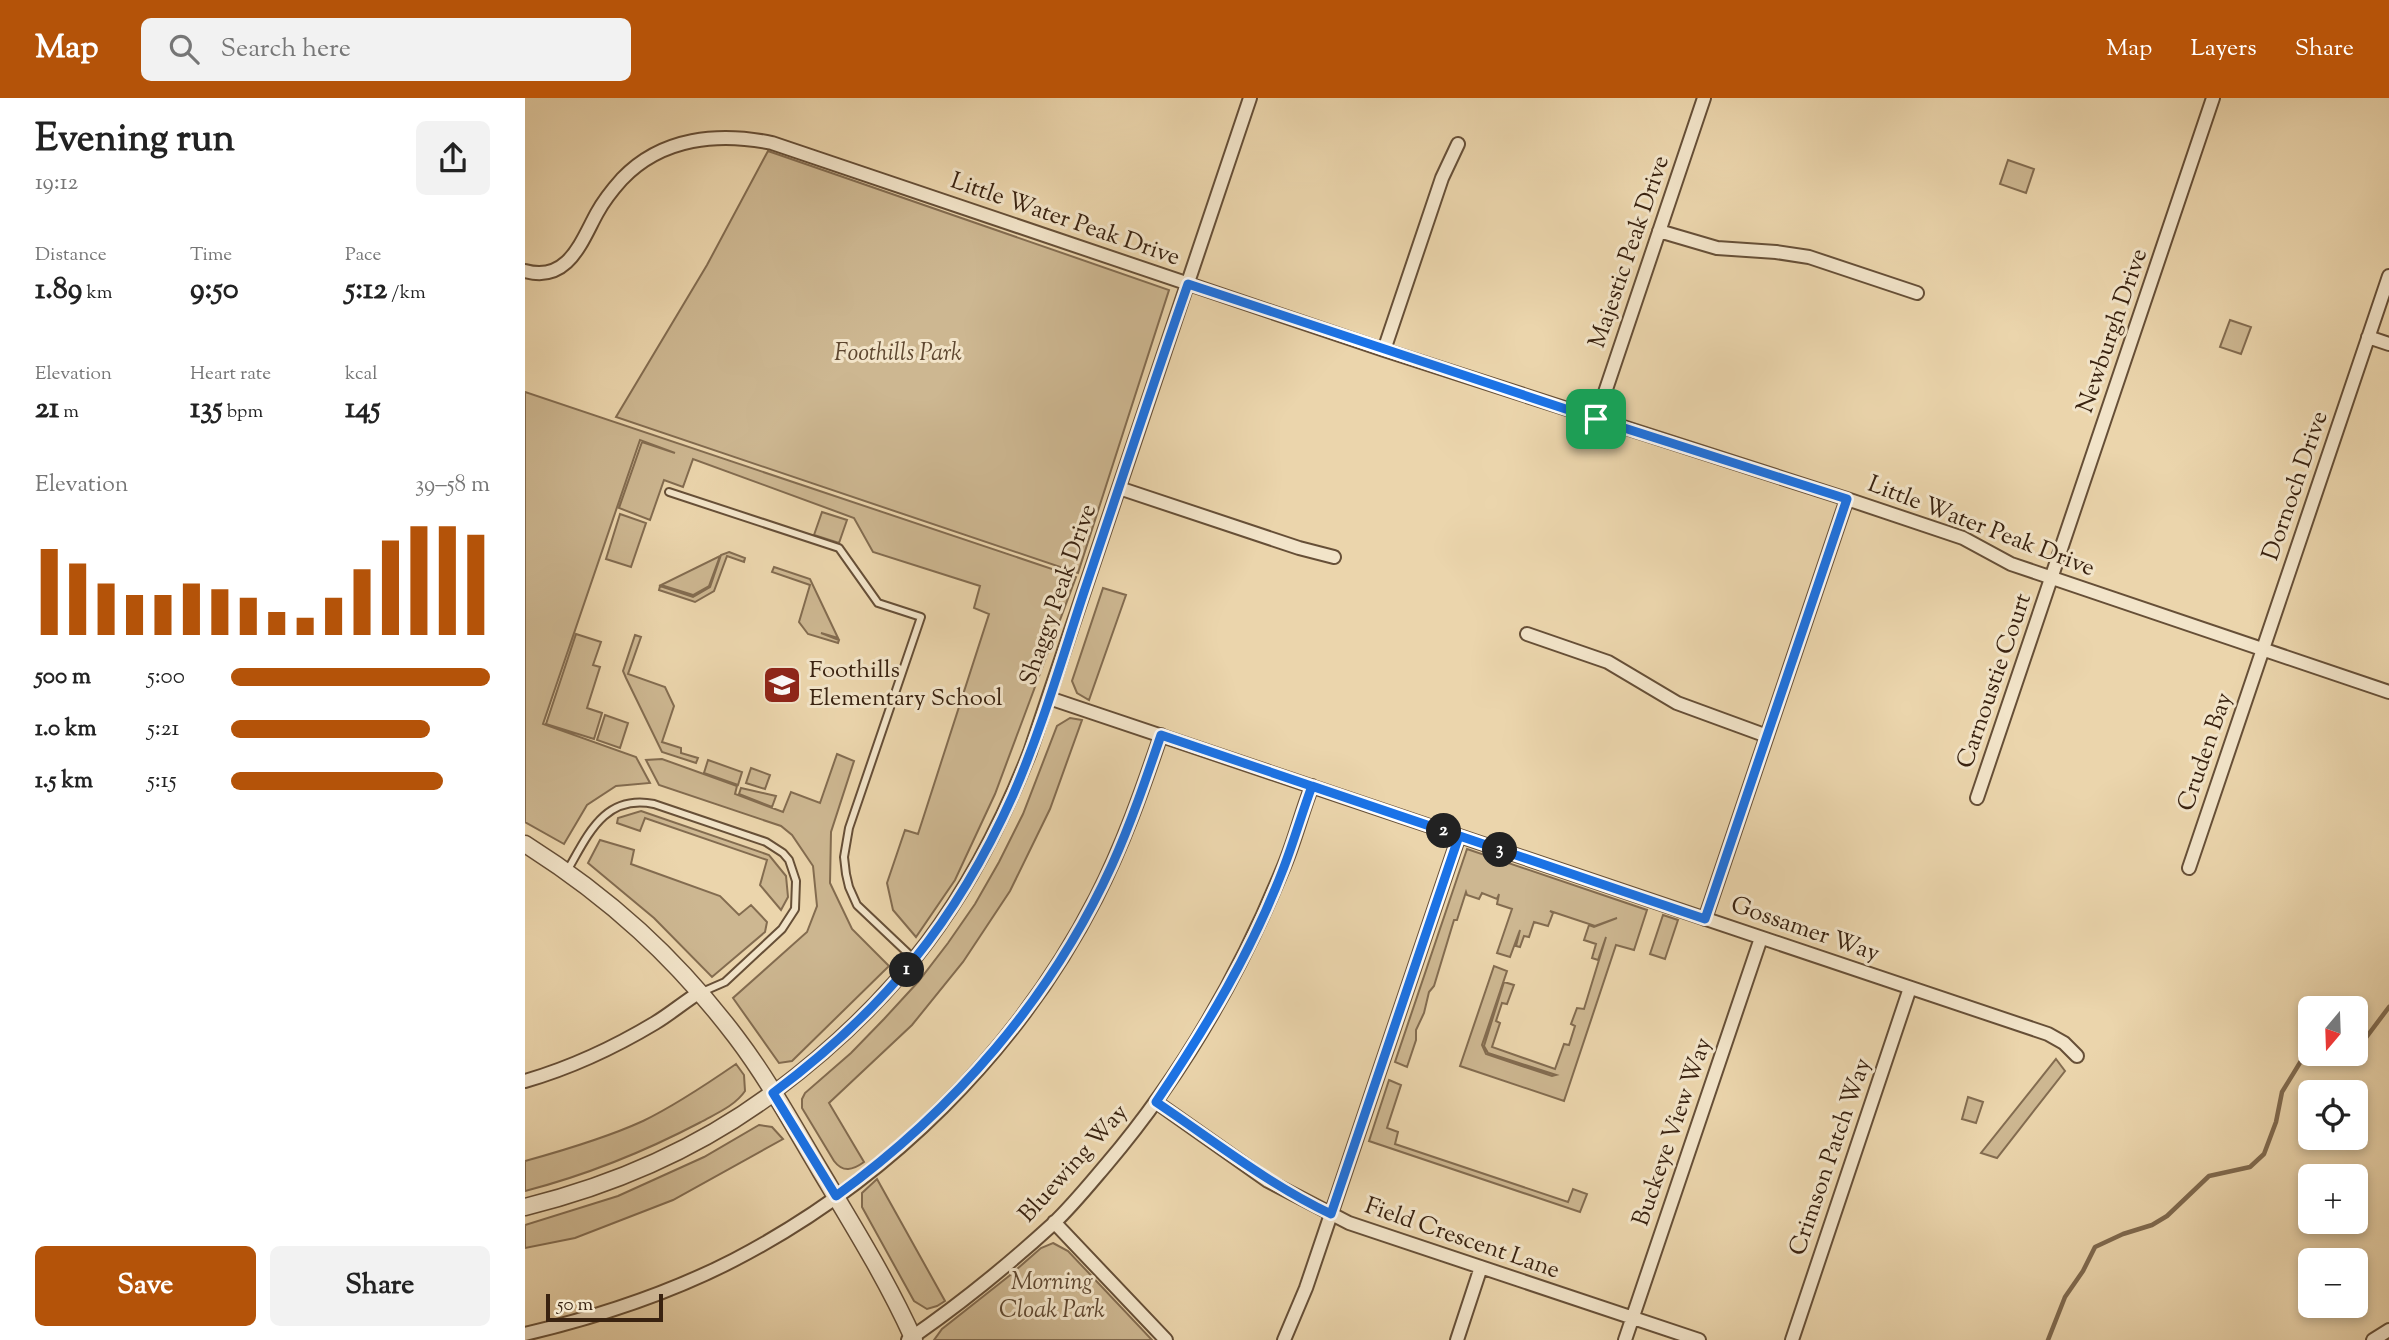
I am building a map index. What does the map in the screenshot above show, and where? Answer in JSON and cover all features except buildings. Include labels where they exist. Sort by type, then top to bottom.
[{"type":"street","name":"Shaggy Peak Drive","points":[[525,1208],[613,1180],[691,1146],[773,1093],[839,1041],[878,1002],[915,960],[965,887],[994,835],[1049,698],[1250,98]]},
{"type":"street","name":"Majestic Peak Drive","points":[[1596,419],[1704,98]]},
{"type":"street","name":"Newburgh Drive","points":[[2052,578],[2213,98]]},
{"type":"street","name":"Little Water Peak Drive","points":[[525,271],[546,272],[560,267],[571,258],[605,201],[622,180],[645,161],[684,142],[707,138],[732,137],[772,143],[1384,350],[1963,538],[2011,564],[2389,692]]},
{"type":"street","points":[[1384,350],[1442,178],[1458,144]]},
{"type":"street","points":[[1659,231],[1730,250],[1809,257],[1917,293]]},
{"type":"street","name":"Dornoch Drive","points":[[2263,650],[2389,276]]},
{"type":"street","points":[[2368,337],[2389,344]]},
{"type":"street","points":[[1119,488],[1299,548],[1334,557]]},
{"type":"street","points":[[1705,919],[1847,499]]},
{"type":"street","name":"Carnoustie Court","points":[[1977,798],[2052,578]]},
{"type":"street","points":[[1527,634],[1608,662],[1677,703],[1767,736]]},
{"type":"street","name":"Cruden Bay","points":[[2189,868],[2263,650]]},
{"type":"street","name":"Gossamer Way","points":[[1049,698],[2047,1034],[2064,1043],[2077,1056]]},
{"type":"street","points":[[525,1334],[596,1316],[669,1290],[761,1245],[836,1196],[884,1160],[945,1105],[1007,1036],[1077,932],[1112,866],[1161,735]]},
{"type":"street","name":"Bluewing Way","points":[[912,1339],[946,1314],[1055,1222],[1126,1142],[1156,1102],[1190,1052],[1245,954],[1284,868],[1312,786]]},
{"type":"street","points":[[1284,1340],[1300,1306],[1459,836]]},
{"type":"street","points":[[525,844],[567,871],[632,922],[700,992],[737,1038],[836,1196],[876,1265],[912,1339]]},
{"type":"street","name":"Buckeye View Way","points":[[1625,1340],[1761,937]]},
{"type":"street","name":"Crimson Patch Way","points":[[1792,1340],[1910,988]]},
{"type":"street","points":[[525,1081],[610,1047],[658,1021],[700,992]]},
{"type":"street","name":"Field Crescent Lane","points":[[1156,1102],[1293,1196],[1349,1223],[1699,1340]]},
{"type":"street","points":[[1055,1222],[1166,1340]]},
{"type":"street","points":[[1457,1340],[1482,1267]]},
{"type":"street","points":[[2373,1340],[2389,1330]]},
{"type":"lane","points":[[669,492],[839,548],[878,603],[921,617],[845,842],[844,857],[849,887],[857,905],[915,960]]},
{"type":"lane","points":[[567,871],[600,818],[617,807],[637,802],[654,804],[766,842],[783,853],[789,860],[796,881],[797,900],[790,919],[725,982],[700,992]]},
{"type":"green space","name":"Foothills Park","points":[[768,151],[1169,290],[1078,573],[616,417],[707,265]]},
{"type":"green space","points":[[2008,160],[2034,169],[2026,193],[2000,184]]},
{"type":"green space","points":[[2230,320],[2251,327],[2241,354],[2220,347]]},
{"type":"green space","points":[[525,392],[1076,577],[995,794],[955,880],[916,937],[893,910],[887,883],[905,830],[918,834],[989,614],[974,608],[980,586],[873,552],[854,518],[693,459],[683,487],[664,480],[650,520],[619,508],[642,442],[675,453],[640,440],[543,724],[636,757],[650,783],[616,786],[587,805],[564,844],[525,822]]},
{"type":"green space","points":[[822,512],[847,520],[839,543],[814,535]]},
{"type":"green space","points":[[620,514],[646,523],[631,567],[606,559]]},
{"type":"green space","points":[[729,552],[745,558],[744,562],[727,556],[714,591],[695,602],[659,590],[660,586],[693,597],[710,587],[721,555]]},
{"type":"green space","points":[[720,556],[709,586],[693,595],[661,585]]},
{"type":"green space","points":[[774,567],[810,579],[838,638],[821,633],[839,640],[838,643],[808,634],[799,622],[810,585],[772,572]]},
{"type":"green space","points":[[1103,588],[1126,595],[1089,700],[1077,693],[1072,681]]},
{"type":"green space","points":[[576,634],[601,642],[593,665],[600,667],[587,708],[602,713],[594,739],[546,724]]},
{"type":"green space","points":[[635,635],[641,637],[628,674],[665,687],[674,706],[662,742],[681,748],[681,753],[698,758],[696,763],[662,752],[626,678],[623,671]]},
{"type":"green space","points":[[605,715],[628,723],[620,748],[597,740]]},
{"type":"green space","points":[[1070,718],[1082,720],[1050,809],[1010,891],[963,962],[912,1025],[829,1103],[864,1162],[852,1168],[841,1167],[834,1161],[802,1108],[805,1093],[851,1053],[884,1019],[918,982],[948,943],[999,862],[1023,814],[1057,726]]},
{"type":"green space","points":[[837,754],[854,761],[831,832],[830,883],[852,929],[889,966],[792,1061],[779,1063],[733,998],[807,932],[817,906],[813,866],[792,835],[781,826],[659,785],[646,760],[662,759],[737,786],[735,794],[783,812],[791,792],[820,803]]},
{"type":"green space","points":[[708,760],[742,772],[738,785],[704,773]]},
{"type":"green space","points":[[751,768],[770,775],[765,789],[746,783]]},
{"type":"green space","points":[[741,788],[776,796],[772,807],[739,794]]},
{"type":"green space","points":[[641,811],[769,855],[786,876],[788,897],[781,910],[760,885],[767,860],[645,818],[640,831],[617,823],[618,818]]},
{"type":"green space","points":[[600,840],[634,850],[631,864],[720,896],[739,915],[751,905],[767,922],[765,932],[712,977],[654,918],[588,863]]},
{"type":"green space","points":[[1467,849],[1647,910],[1634,950],[1616,945],[1564,1101],[1460,1066],[1494,966],[1507,971],[1482,1045],[1486,1054],[1552,1076],[1556,1075],[1488,1053],[1484,1046],[1504,982],[1514,985],[1507,1004],[1502,1003],[1496,1021],[1500,1023],[1492,1047],[1555,1069],[1564,1044],[1569,1045],[1575,1026],[1571,1024],[1577,1008],[1584,1009],[1606,937],[1598,960],[1592,958],[1596,944],[1584,940],[1589,925],[1594,927],[1617,918],[1595,926],[1550,911],[1553,913],[1548,926],[1534,922],[1529,937],[1524,936],[1520,947],[1516,946],[1520,930],[1510,957],[1497,953],[1512,909],[1497,904],[1499,894],[1497,899],[1482,893],[1479,899],[1467,895],[1466,892],[1416,1030],[1416,1040],[1407,1067],[1395,1062]]},
{"type":"green space","points":[[1663,915],[1678,920],[1665,959],[1650,954]]},
{"type":"green space","points":[[2056,1059],[2065,1071],[1997,1158],[1981,1153]]},
{"type":"green space","points":[[736,1064],[744,1075],[745,1091],[725,1109],[637,1153],[571,1178],[525,1191],[525,1161],[600,1138],[643,1121],[703,1087]]},
{"type":"green space","points":[[1389,1080],[1401,1085],[1387,1128],[1398,1132],[1395,1144],[1568,1202],[1573,1189],[1587,1194],[1580,1212],[1369,1141]]},
{"type":"green space","points":[[1968,1097],[1983,1102],[1976,1123],[1962,1119]]},
{"type":"green space","points":[[759,1125],[772,1127],[783,1139],[673,1200],[575,1238],[525,1248],[525,1225],[618,1196],[704,1157]]},
{"type":"green space","points":[[877,1179],[945,1301],[937,1306],[927,1309],[914,1301],[862,1207],[862,1193]]},
{"type":"green space","name":"Morning Cloak Park","points":[[1053,1243],[1068,1251],[1152,1340],[934,1340],[942,1329],[1041,1248]]},
{"type":"waterway","points":[[2368,1035],[2389,1007]]},
{"type":"waterway","points":[[2048,1340],[2065,1297],[2095,1247],[2152,1225],[2167,1216],[2209,1176],[2250,1167],[2264,1154],[2276,1122],[2282,1092],[2298,1066]]},
{"type":"place","name":"Foothills Elementary School","points":[[782,685]]},
{"type":"route","points":[[1596,419],[1188,284],[1030,752],[994,835],[972,877],[915,960],[839,1041],[773,1093],[836,1196],[884,1160],[945,1105],[1007,1036],[1033,1001],[1077,932],[1112,866],[1161,735],[1312,786],[1459,836],[1331,1214],[1293,1196],[1156,1102],[1190,1052],[1245,954],[1284,868],[1312,786],[1705,919],[1847,499],[1596,419]]}]
